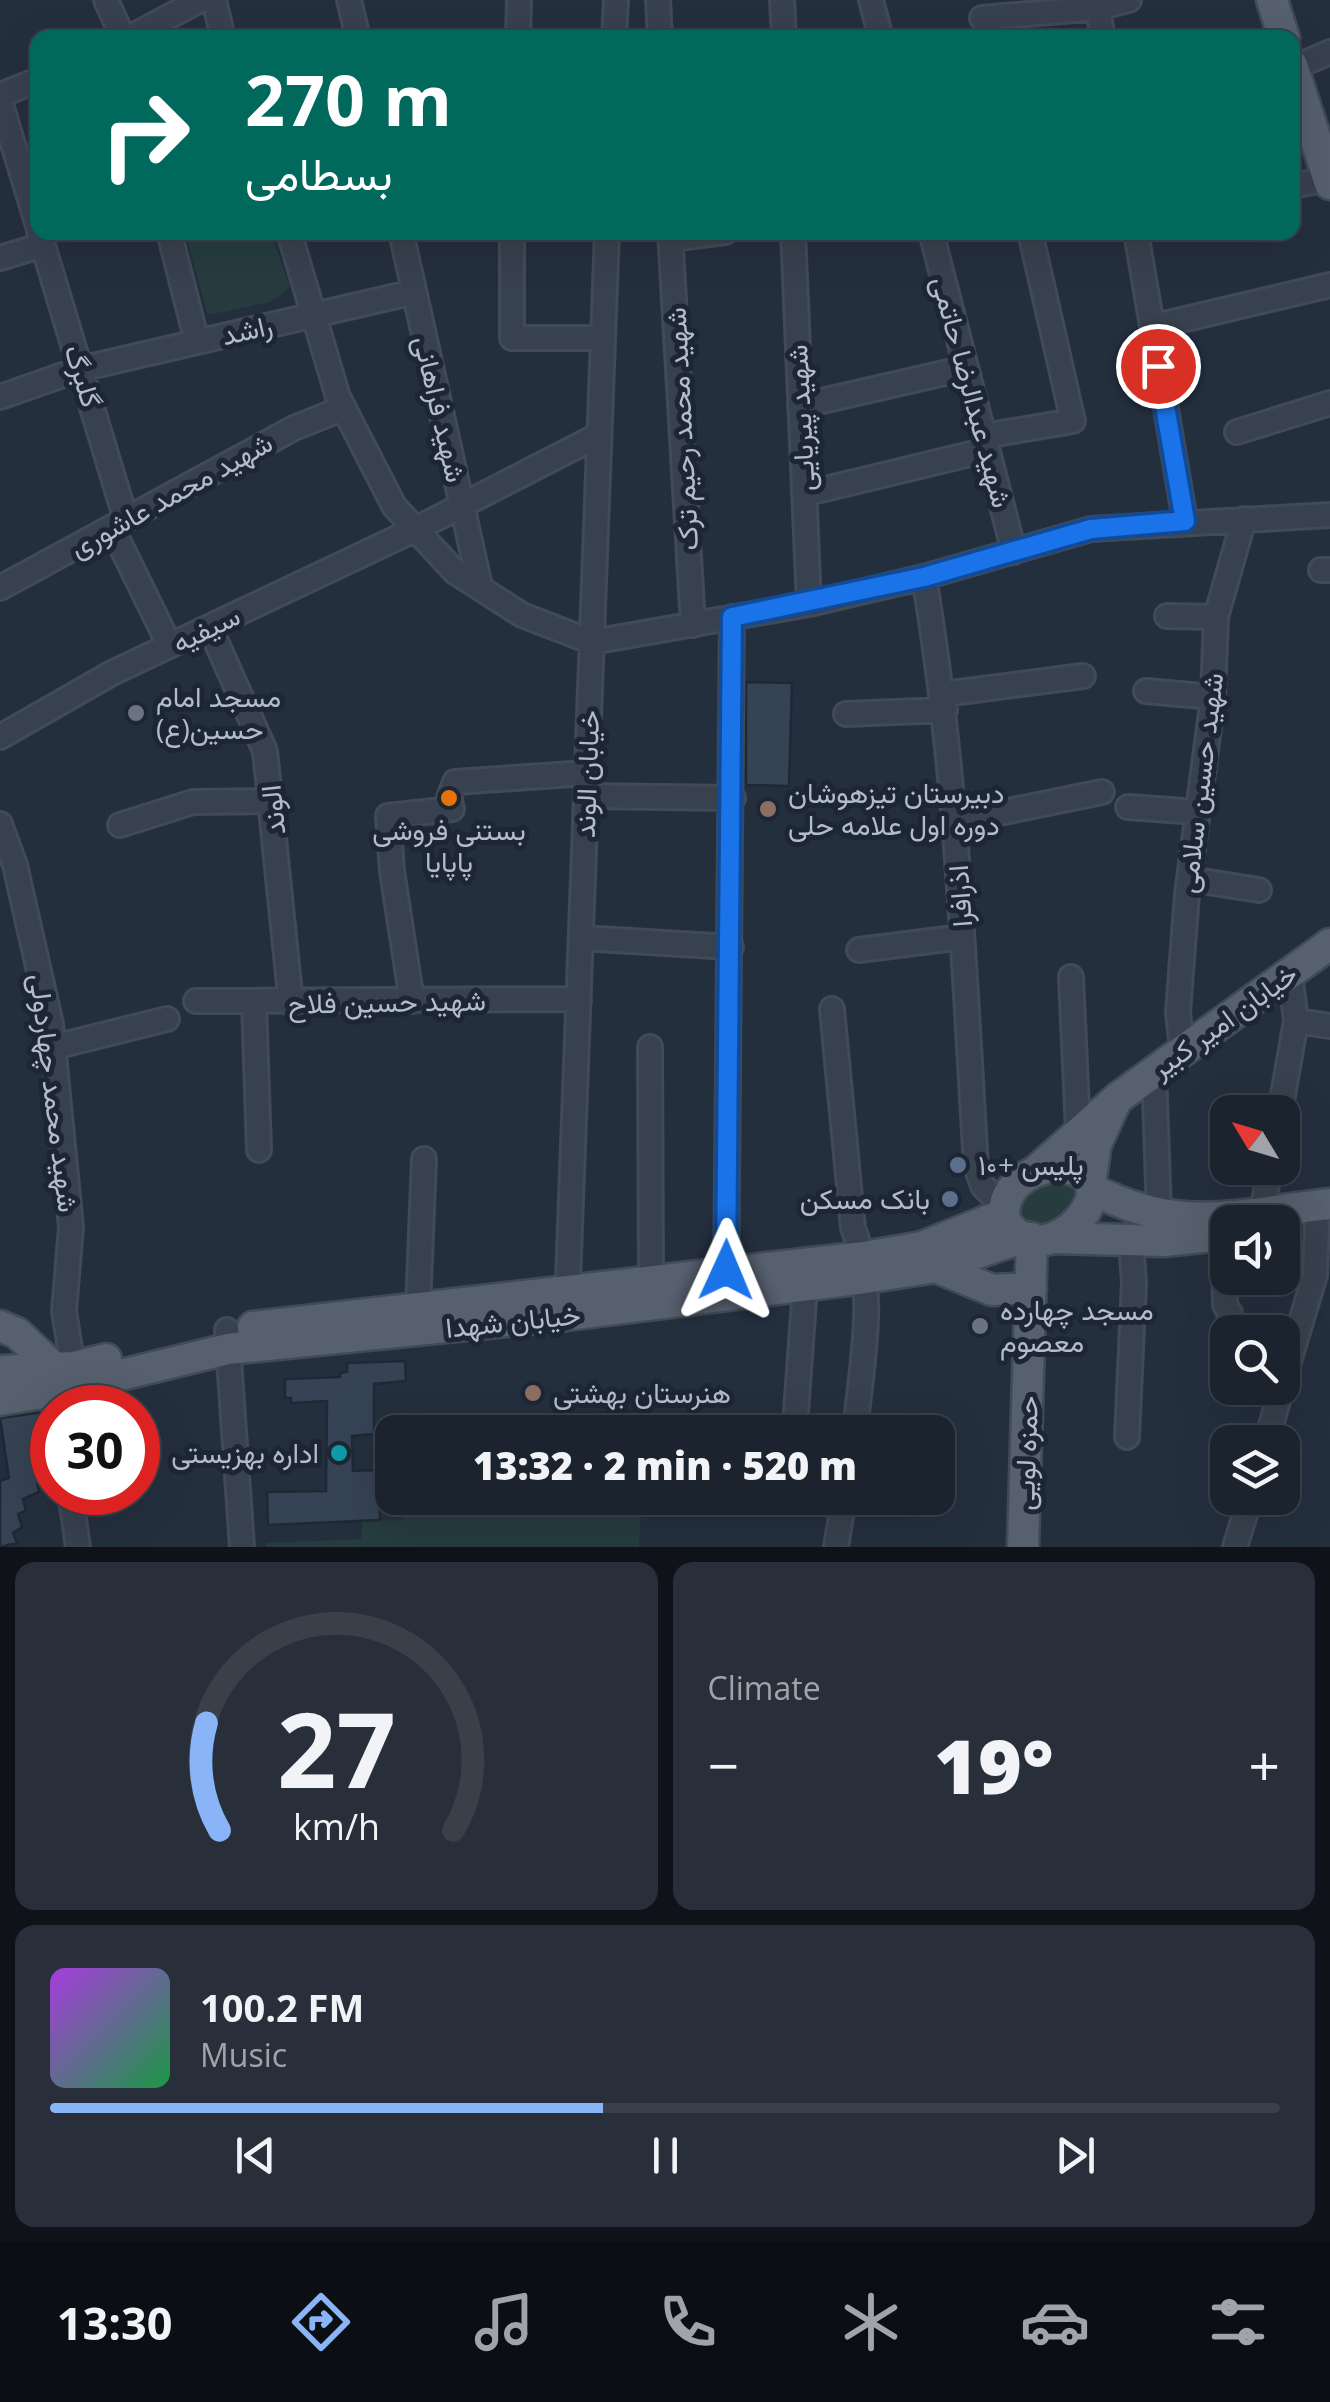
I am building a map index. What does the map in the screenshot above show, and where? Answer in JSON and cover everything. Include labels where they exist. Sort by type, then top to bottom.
[{"type":"main road","points":[[1272,0],[1281,30]]},
{"type":"main road","points":[[1300,91],[1327,166]]},
{"type":"main road","name":"خیابان امیر کبیر","points":[[1036,1171],[1118,1098],[1330,944]]},
{"type":"main road","points":[[1118,1098],[1096,1144],[1091,1186],[1084,1218],[1036,1238],[1012,1230],[1004,1211],[1016,1184],[1036,1171],[1064,1168],[1091,1186],[1123,1204],[1210,1221]]},
{"type":"main road","name":"خیابان شهدا","points":[[0,1400],[228,1340],[418,1307],[568,1302],[651,1279],[805,1287],[865,1268],[1004,1211]]},
{"type":"main road","points":[[1300,1219],[1326,1218]]},
{"type":"main road","name":"خیابان شهدا","points":[[228,1340],[865,1268],[936,1267],[1036,1238],[1131,1241],[1210,1235]]},
{"type":"main road","name":"حمزه لویی","points":[[1023,1547],[1036,1238]]},
{"type":"main road","points":[[936,1267],[992,1290],[1031,1288]]},
{"type":"main road","points":[[0,1326],[17,1332],[59,1383]]},
{"type":"main road","name":"خیابان شهدا","points":[[0,1371],[59,1383]]},
{"type":"street","points":[[106,0],[122,30]]},
{"type":"street","points":[[142,30],[200,0]]},
{"type":"street","points":[[214,0],[221,30]]},
{"type":"street","points":[[349,0],[356,30]]},
{"type":"street","points":[[518,30],[519,0]]},
{"type":"street","points":[[614,30],[616,0]]},
{"type":"street","points":[[658,0],[660,30]]},
{"type":"street","points":[[782,0],[784,30]]},
{"type":"street","points":[[871,0],[879,30]]},
{"type":"street","points":[[982,18],[1129,0]]},
{"type":"street","points":[[1097,4],[1101,30]]},
{"type":"street","points":[[1300,67],[1330,52]]},
{"type":"street","points":[[0,98],[30,84]]},
{"type":"street","name":"گلبرگ","points":[[0,98],[30,199]]},
{"type":"street","points":[[1300,181],[1327,166]]},
{"type":"street","points":[[0,258],[30,233]]},
{"type":"street","name":"گلبرگ","points":[[42,240],[80,368],[119,524],[170,646]]},
{"type":"street","points":[[171,240],[197,342]]},
{"type":"street","points":[[291,240],[344,408],[394,506],[454,572],[522,615],[592,642],[809,604],[924,577],[1091,529],[1330,515]]},
{"type":"street","name":"شهید فراهانی","points":[[403,240],[480,586]]},
{"type":"street","points":[[512,240],[512,338],[603,338]]},
{"type":"street","name":"خیابان الوند","points":[[568,1302],[607,240]]},
{"type":"street","name":"شهید محمد رحیم ترک","points":[[671,240],[693,624]]},
{"type":"street","name":"شهید پیریایی","points":[[792,240],[809,604]]},
{"type":"street","name":"شهید عبدالرضا حاتمی","points":[[933,240],[1014,552]]},
{"type":"street","points":[[804,494],[1073,420],[1032,240]]},
{"type":"street","points":[[1137,240],[1185,521]]},
{"type":"street","points":[[1152,327],[1330,285]]},
{"type":"street","name":"راشد","points":[[0,397],[80,368],[414,292]]},
{"type":"street","points":[[800,406],[966,368]]},
{"type":"street","points":[[1237,432],[1330,404]]},
{"type":"street","name":"شهید محمد عاشوری","points":[[0,588],[294,428],[344,408]]},
{"type":"street","name":"سیفیه","points":[[0,737],[112,673],[416,530],[599,435]]},
{"type":"street","name":"شهید حسین سلامی","points":[[1182,1050],[1178,1012],[1188,879],[1213,697],[1216,617],[1244,519]]},
{"type":"street","name":"اذرافرا","points":[[924,577],[944,702],[955,822],[976,1166],[983,1186],[1004,1211]]},
{"type":"street","points":[[1167,616],[1216,617]]},
{"type":"street","points":[[726,1284],[732,617]]},
{"type":"street","name":"الوند","points":[[210,628],[265,751],[291,1004]]},
{"type":"street","points":[[846,714],[944,702],[1084,676]]},
{"type":"street","points":[[1146,691],[1213,697]]},
{"type":"street","points":[[412,1001],[392,872],[388,816],[452,809],[449,798],[455,782],[587,784],[733,798]]},
{"type":"street","points":[[955,822],[1102,792]]},
{"type":"street","points":[[120,825],[192,802],[273,801]]},
{"type":"street","points":[[1128,807],[1198,812]]},
{"type":"street","name":"شهید محمد چهاردولی","points":[[0,824],[15,865],[54,1048],[71,1226],[59,1383]]},
{"type":"street","points":[[1188,879],[1259,890]]},
{"type":"street","points":[[859,950],[962,937]]},
{"type":"street","points":[[581,938],[731,946]]},
{"type":"street","points":[[1283,1095],[1296,1021],[1290,974]]},
{"type":"street","points":[[1071,977],[1078,1131]]},
{"type":"street","name":"شهید حسین فلاح","points":[[196,1001],[291,1004],[579,999]]},
{"type":"street","points":[[254,1003],[259,1150]]},
{"type":"street","points":[[832,1009],[853,1228],[865,1268],[855,1415]]},
{"type":"street","points":[[54,1048],[167,1019]]},
{"type":"street","points":[[1296,1021],[1330,1026]]},
{"type":"street","points":[[650,1047],[651,1279]]},
{"type":"street","points":[[1154,1071],[1159,1213]]},
{"type":"street","points":[[418,1307],[424,1159]]},
{"type":"street","points":[[1300,1324],[1326,1218]]},
{"type":"street","points":[[1127,1437],[1134,1283],[1131,1241]]},
{"type":"street","points":[[797,1415],[805,1287]]},
{"type":"street","points":[[228,1340],[242,1547]]},
{"type":"street","points":[[70,1515],[71,1544]]},
{"type":"street","points":[[836,1547],[841,1515]]},
{"type":"street","points":[[1235,1547],[1245,1515]]},
{"type":"green space","points":[[187,240],[273,240],[290,287],[270,302],[208,315]]},
{"type":"green space","points":[[1041,1179],[1075,1183],[1078,1204],[1044,1229],[1014,1218],[1012,1212]]},
{"type":"green space","points":[[403,1515],[641,1515],[639,1547],[267,1547],[266,1543],[361,1539],[362,1521],[403,1520]]},
{"type":"building","points":[[746,682],[792,683],[789,786],[746,785]]},
{"type":"building","name":"اداره بهزیستی","points":[[405,1361],[406,1381],[374,1384],[374,1434],[352,1436],[353,1471],[375,1470],[375,1515],[380,1515],[380,1520],[268,1525],[267,1492],[326,1491],[327,1401],[291,1403],[291,1398],[285,1398],[285,1379],[340,1377],[340,1373],[347,1372],[347,1363]]},
{"type":"building","points":[[642,1411],[642,1415],[545,1415]]},
{"type":"building","points":[[30,1414],[30,1496],[23,1499],[26,1511],[18,1514],[22,1527],[13,1533],[17,1543],[0,1547],[0,1481],[9,1478],[0,1418]]},
{"type":"place","name":"مسجد امام حسین(ع)","points":[[136,713]]},
{"type":"place","name":"بستنی فروشی پاپایا","points":[[449,798]]},
{"type":"place","name":"دبیرستان تیزهوشان دوره اول علامه حلی","points":[[768,809]]},
{"type":"place","name":"پلیس +۱۰","points":[[958,1165]]},
{"type":"place","name":"بانک مسکن","points":[[950,1199]]},
{"type":"place","name":"مسجد چهارده معصوم","points":[[980,1326]]},
{"type":"place","name":"هنرستان بهشتی","points":[[533,1393]]},
{"type":"place","name":"اداره بهزیستی","points":[[339,1453]]},
{"type":"route","points":[[726,1270],[732,617],[924,577],[1091,529],[1185,521],[1158,366]]}]
